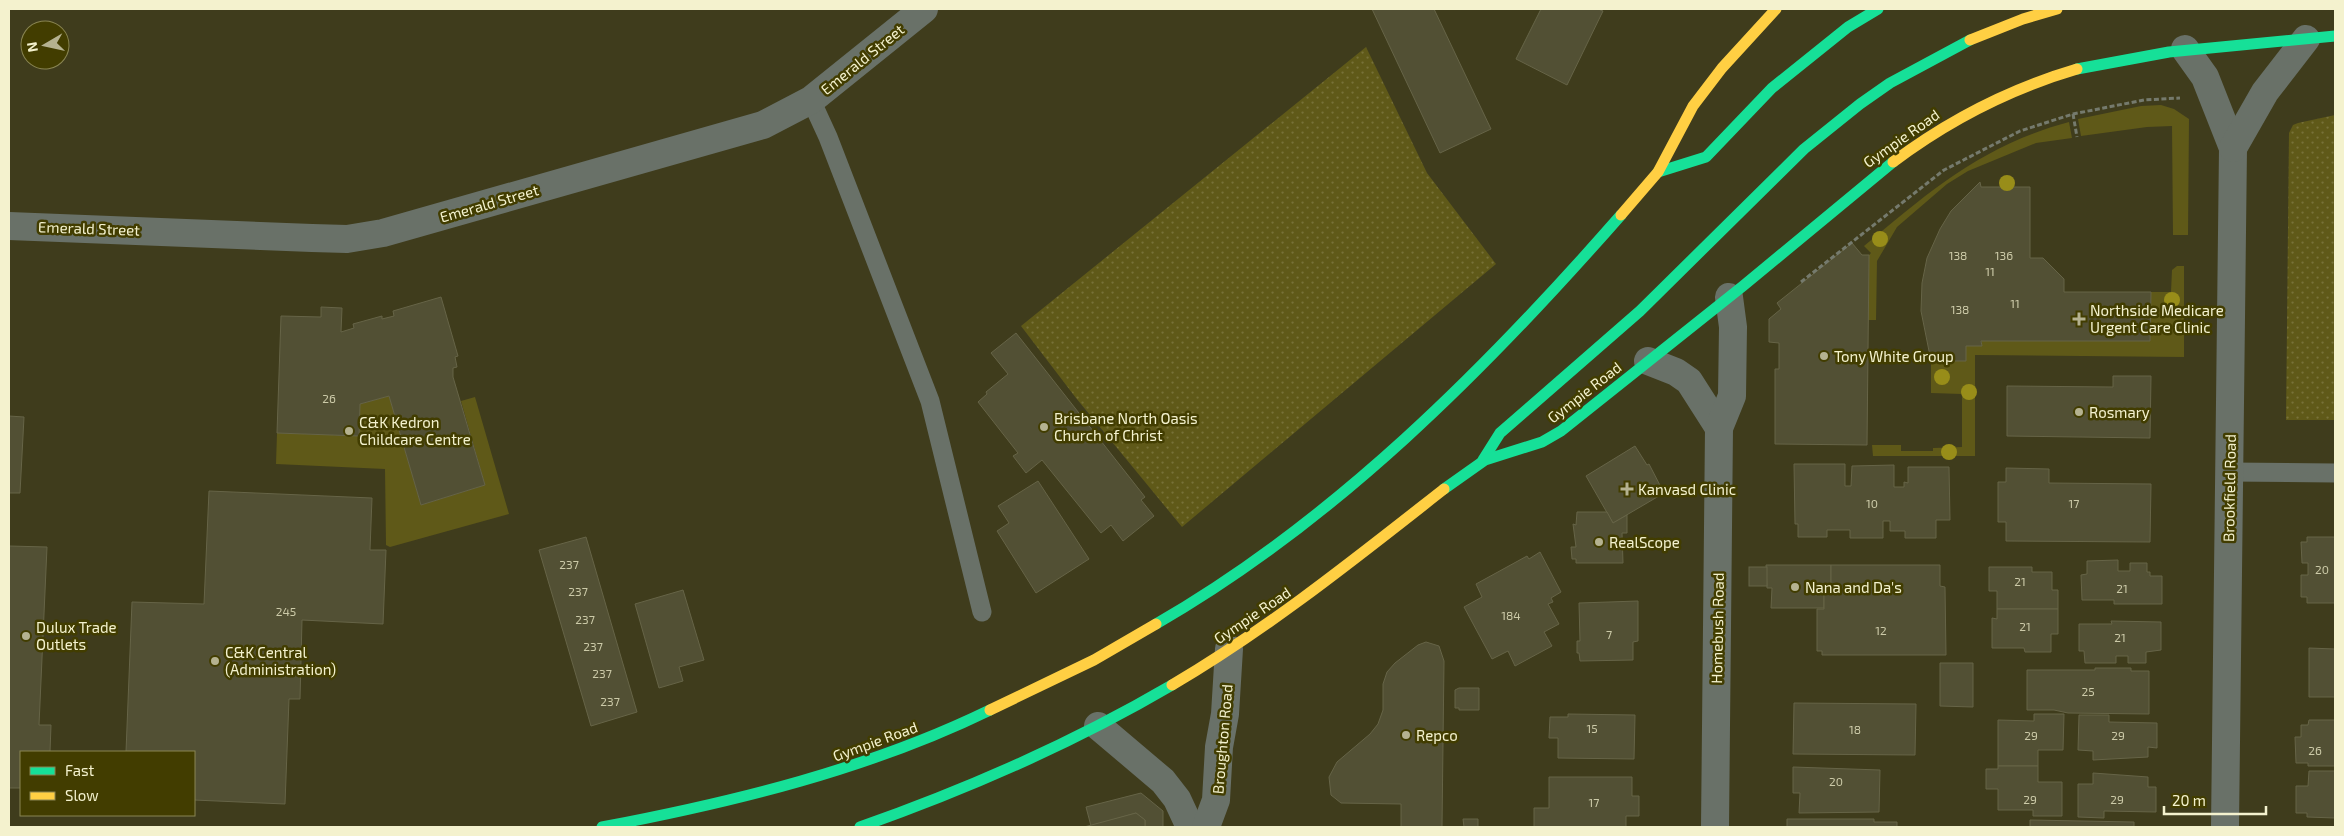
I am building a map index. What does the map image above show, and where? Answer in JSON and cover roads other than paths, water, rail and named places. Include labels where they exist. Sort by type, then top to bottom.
[{"type":"highway","name":"Gympie Road","points":[[602,827],[677,814],[841,770],[903,748],[966,722],[1028,694],[1094,660],[1182,609],[1272,547],[1342,494],[1411,434],[1569,274],[1658,172],[1693,106],[1722,68],[1776,9]]},
{"type":"highway","points":[[1658,172],[1706,157],[1772,88],[1848,27],[1878,9]]},
{"type":"highway","points":[[1483,460],[1500,433],[1659,293],[1805,148],[1852,110],[1941,54],[1987,32],[2057,9]]},
{"type":"highway","name":"Gympie Road","points":[[860,827],[938,799],[1098,726],[1229,649],[1309,594],[1483,460],[1547,440],[1729,297],[1884,166],[1967,112],[2007,93],[2072,69],[2109,60],[2185,49],[2335,36]]},
{"type":"street","name":"Emerald Street","points":[[9,226],[347,239],[382,233],[762,126],[810,100],[924,9]]},
{"type":"street","name":"Brookfield Road","points":[[2233,148],[2265,92],[2306,39]]},
{"type":"street","name":"Brookfield Road","points":[[2185,49],[2205,77],[2233,148],[2226,827]]},
{"type":"street","name":"Homebush Road","points":[[1715,827],[1719,428],[1732,396],[1733,327],[1729,297]]},
{"type":"street","points":[[1648,360],[1676,372],[1689,381],[1719,428]]},
{"type":"street","name":"Broughton Road","points":[[1206,827],[1216,800],[1219,746],[1225,714],[1229,649]]},
{"type":"street","points":[[1098,726],[1163,781],[1177,799],[1190,827]]},
{"type":"lane","points":[[810,100],[828,137],[930,401],[982,612]]},
{"type":"lane","points":[[2229,472],[2335,473]]},
{"type":"place","name":"Northside Medicare Urgent Care Clinic","points":[[2079,319]]},
{"type":"place","name":"Tony White Group","points":[[1824,356]]},
{"type":"place","name":"Rosmary","points":[[2079,412]]},
{"type":"place","name":"Brisbane North Oasis Church of Christ","points":[[1044,427]]},
{"type":"place","name":"C&K Kedron Childcare Centre","points":[[349,431]]},
{"type":"place","name":"Kanvasd Clinic","points":[[1627,489]]},
{"type":"place","name":"RealScope","points":[[1599,542]]},
{"type":"place","name":"Nana and Da's","points":[[1795,587]]},
{"type":"place","name":"Dulux Trade Outlets","points":[[26,636]]},
{"type":"place","name":"C&K Central (Administration)","points":[[215,661]]},
{"type":"place","name":"Repco","points":[[1406,735]]}]
